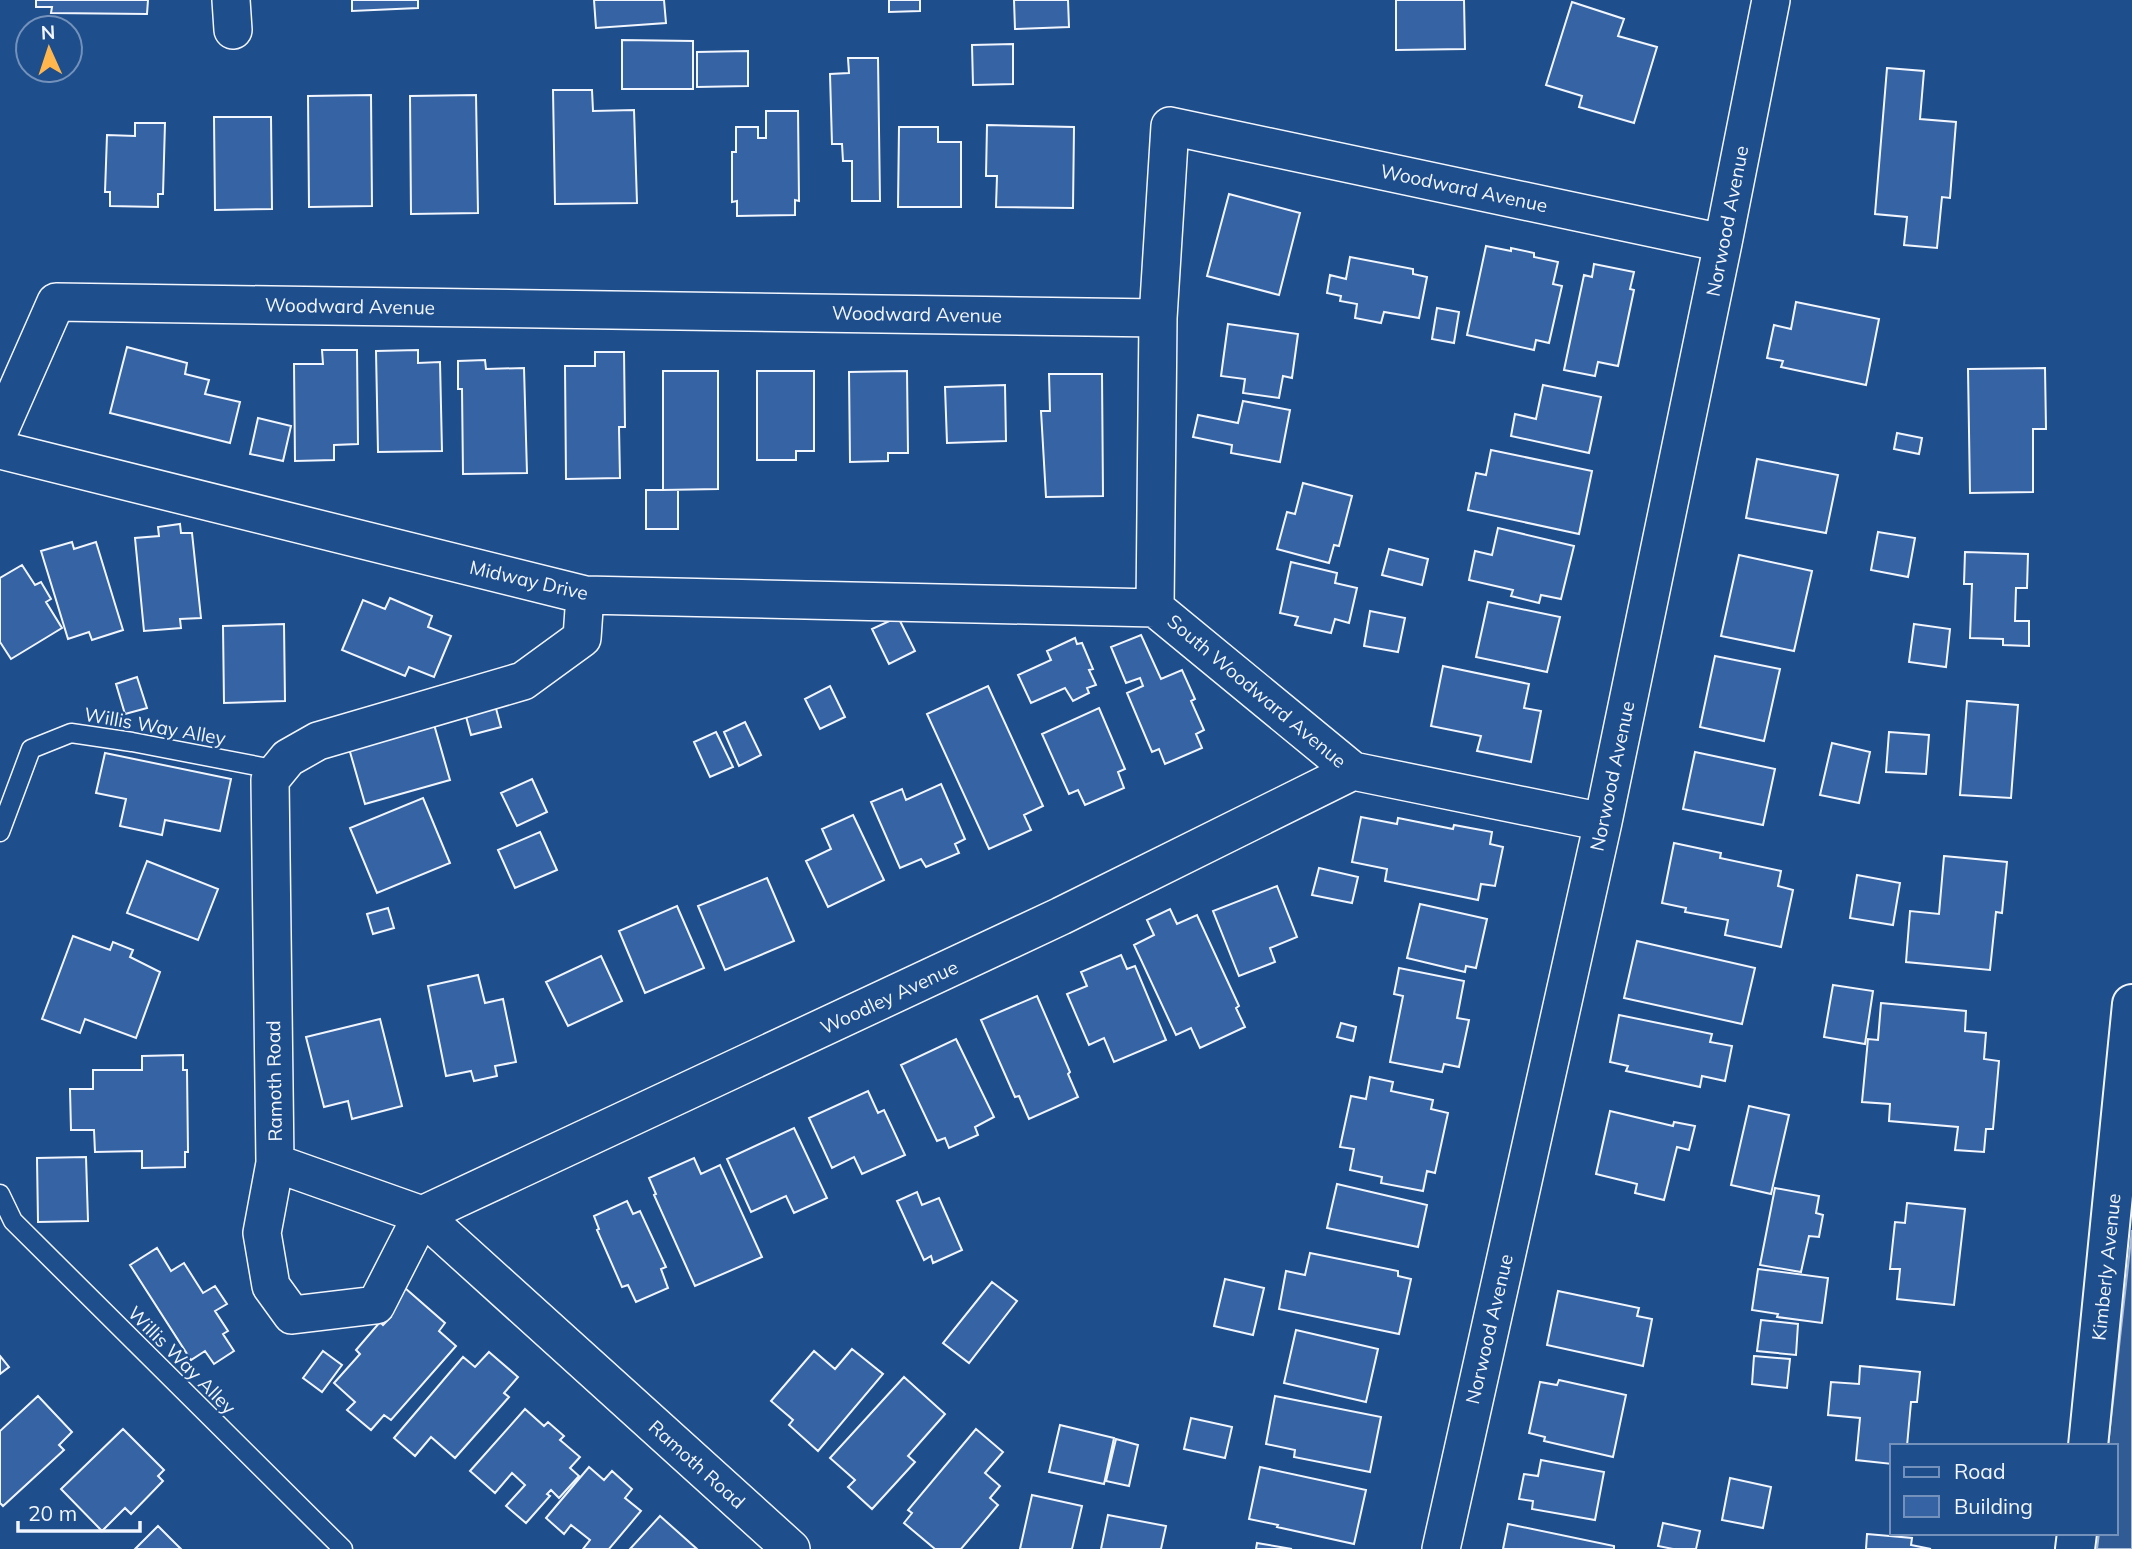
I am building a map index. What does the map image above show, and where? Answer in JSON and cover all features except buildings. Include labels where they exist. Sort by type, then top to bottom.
[{"type":"street","name":"Norwood Avenue","points":[[1440,1549],[1602,822],[1771,0]]},
{"type":"street","name":"Woodward Avenue","points":[[0,429],[56,302],[1158,318],[1170,126],[1723,243]]},
{"type":"street","name":"South Woodward Avenue","points":[[1158,318],[1155,608],[1353,771],[1602,822]]},
{"type":"street","name":"Midway Drive","points":[[0,450],[585,595],[1155,608]]},
{"type":"street","points":[[278,770],[288,758],[318,741],[523,681],[582,638],[585,595]]},
{"type":"street","name":"Ramoth Road","points":[[278,770],[270,779],[275,1163],[422,1215],[791,1549]]},
{"type":"street","name":"Woodley Avenue","points":[[422,1215],[1061,916],[1353,771]]},
{"type":"street","name":"Kimberly Avenue","points":[[2088,1444],[2132,1004]]},
{"type":"street","points":[[275,1163],[262,1233],[271,1286],[292,1315],[376,1305],[422,1215]]},
{"type":"lane","name":"Willis Way Alley","points":[[0,832],[31,749],[71,733],[278,770]]},
{"type":"lane","name":"Willis Way Alley","points":[[0,1194],[13,1221],[344,1549]]},
{"type":"shaded area","points":[[2132,1230],[2132,1549],[2097,1549],[2099,1535],[2118,1535],[2118,1444],[2108,1444]]}]
